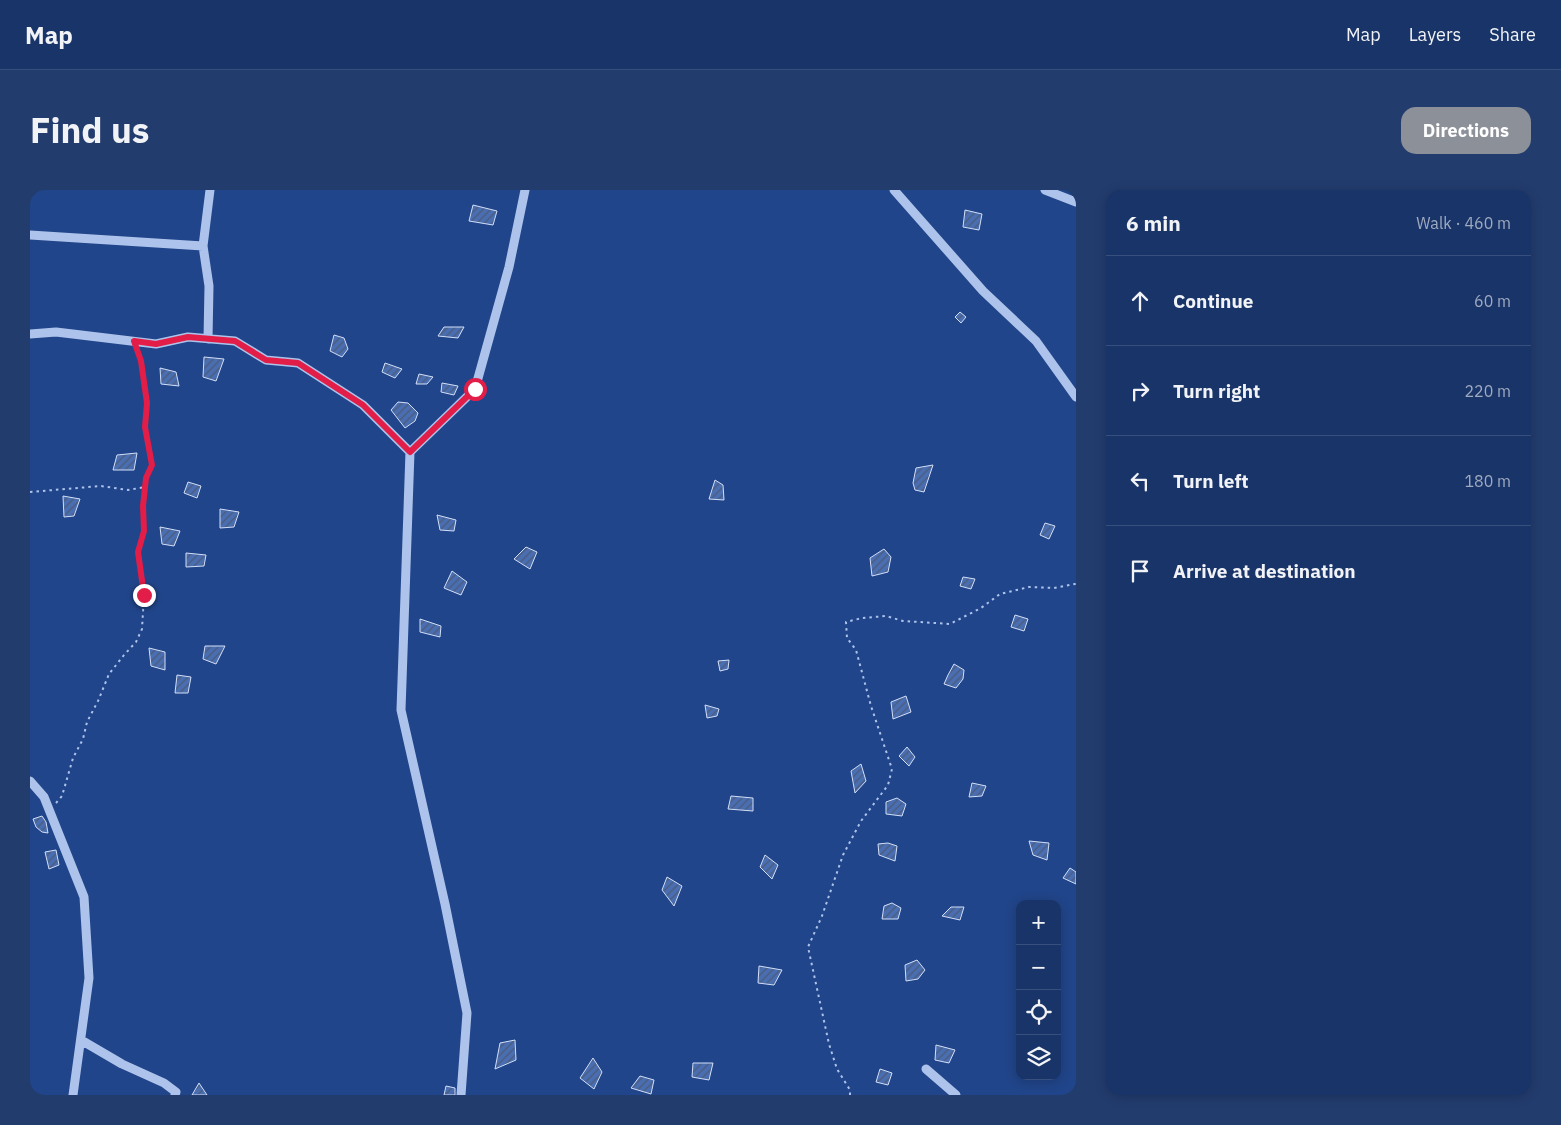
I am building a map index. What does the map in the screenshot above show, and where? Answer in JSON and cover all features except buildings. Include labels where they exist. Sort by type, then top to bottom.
[{"type":"street","points":[[208,339],[209,286],[203,246],[210,190]]},
{"type":"street","points":[[461,1095],[467,1013],[445,904],[401,710],[410,452],[475,389],[509,267],[525,190]]},
{"type":"street","points":[[894,190],[982,290],[1036,341],[1076,397]]},
{"type":"street","points":[[1045,190],[1076,202]]},
{"type":"street","points":[[30,235],[203,246]]},
{"type":"street","points":[[30,334],[56,332],[156,344],[188,337],[235,341],[266,360],[298,363],[363,405],[410,452]]},
{"type":"street","points":[[30,781],[44,797],[84,897],[89,978],[73,1095]]},
{"type":"street","points":[[81,1040],[122,1064],[164,1082],[176,1092],[175,1095]]},
{"type":"street","points":[[926,1069],[956,1095]]},
{"type":"path","points":[[49,809],[62,796],[73,758],[82,739],[87,722],[110,674],[136,642],[142,629],[144,595],[138,552],[144,531],[143,506],[146,478],[152,465],[145,427],[147,403],[141,361],[134,341]]},
{"type":"path","points":[[30,492],[100,486],[128,490],[145,487]]},
{"type":"path","points":[[850,1095],[850,1090],[837,1068],[829,1044],[808,948],[822,916],[843,855],[861,821],[888,785],[892,769],[856,650],[847,638],[846,622],[862,618],[886,616],[903,621],[950,624],[981,608],[1000,594],[1029,587],[1054,588],[1075,584],[1076,581]]},
{"type":"route","points":[[144,595],[138,552],[144,531],[143,506],[146,478],[152,465],[145,427],[147,403],[141,361],[134,341],[156,344],[188,337],[235,341],[266,360],[298,363],[363,405],[410,452],[475,389]]}]
